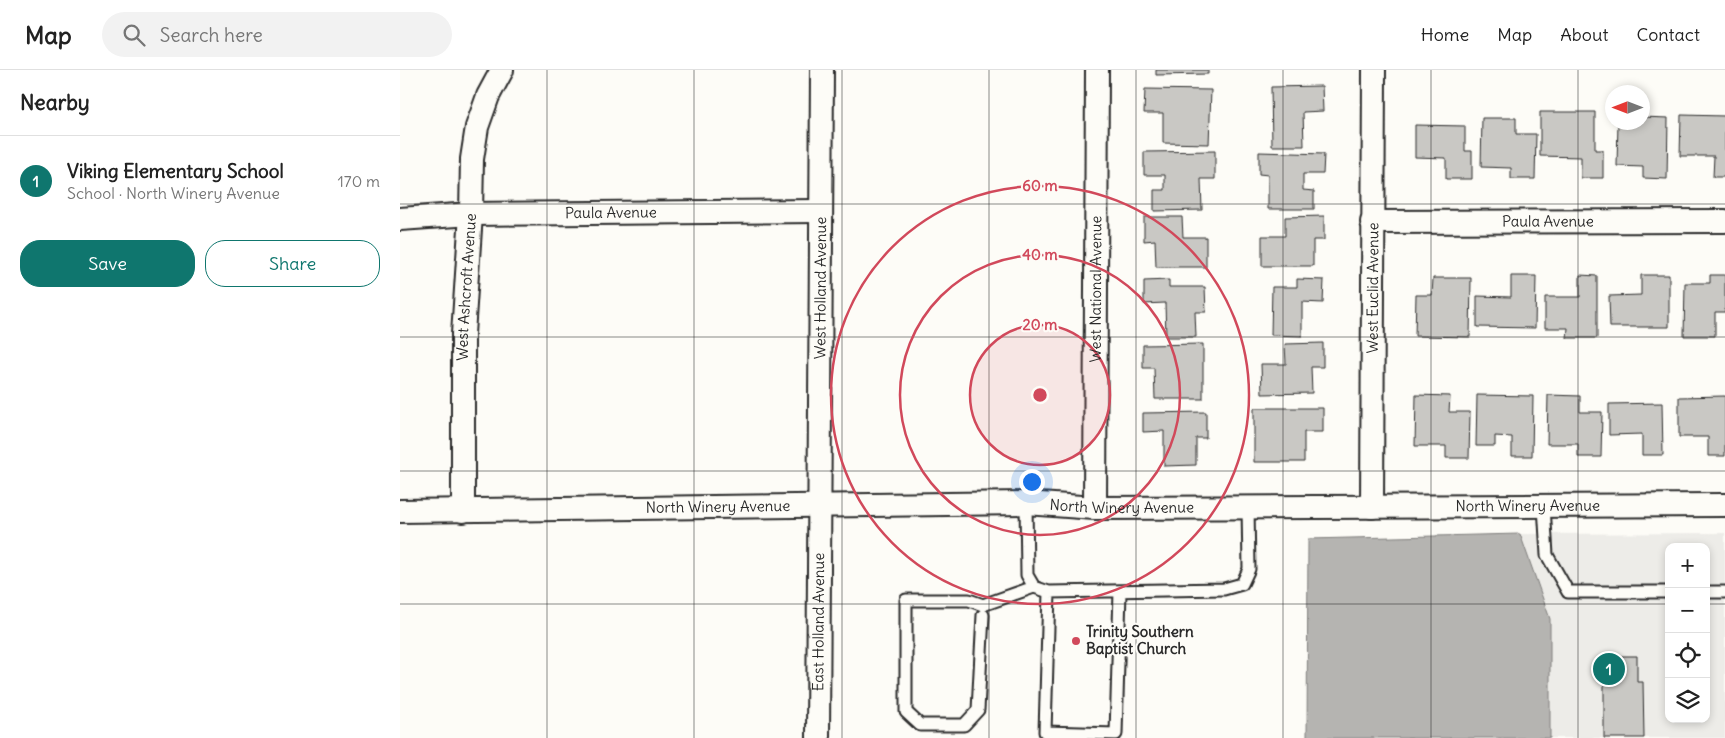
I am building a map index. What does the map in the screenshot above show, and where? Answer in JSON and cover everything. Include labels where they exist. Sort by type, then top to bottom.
[{"type":"street","name":"West Ashcroft Avenue","points":[[463,511],[463,334],[471,214],[472,159],[477,128],[488,96],[502,70]]},
{"type":"street","name":"West Holland Avenue","points":[[820,506],[822,70]]},
{"type":"street","name":"West National Avenue","points":[[1095,508],[1097,70]]},
{"type":"street","name":"West Euclid Avenue","points":[[1372,507],[1374,70]]},
{"type":"street","name":"Paula Avenue","points":[[400,219],[471,214],[821,211]]},
{"type":"street","name":"Paula Avenue","points":[[1372,222],[1725,221]]},
{"type":"street","name":"North Winery Avenue","points":[[400,511],[1026,504],[1095,508],[1725,505]]},
{"type":"street","name":"East Holland Avenue","points":[[818,738],[820,506]]},
{"type":"lane","points":[[1026,504],[1027,575],[1034,587]]},
{"type":"lane","points":[[1544,506],[1547,554],[1568,592],[1665,592]]},
{"type":"lane","points":[[983,615],[978,710],[964,725],[920,725],[906,712],[906,600],[969,600],[983,605],[1034,587],[1049,592],[1224,589],[1242,584],[1249,569],[1248,507]]},
{"type":"lane","points":[[1049,592],[1045,732],[1116,734],[1120,591]]},
{"type":"lane","points":[[1710,592],[1725,592]]},
{"type":"shaded area","points":[[1725,533],[1725,738],[1550,738],[1550,619],[1520,534]]},
{"type":"shaded area","points":[[1520,534],[1550,619],[1550,738],[1307,738],[1308,539]]},
{"type":"building","points":[[1156,70],[1208,70],[1208,74],[1156,75]]},
{"type":"building","points":[[1322,86],[1323,111],[1303,112],[1304,146],[1272,146],[1271,87]]},
{"type":"building","points":[[1145,89],[1211,90],[1209,144],[1163,143],[1163,113],[1144,113]]},
{"type":"building","points":[[1540,112],[1595,112],[1595,150],[1603,150],[1603,178],[1581,178],[1581,157],[1540,156]]},
{"type":"building","points":[[1681,115],[1725,116],[1725,177],[1713,177],[1714,156],[1680,156]]},
{"type":"building","points":[[1650,117],[1668,118],[1667,179],[1643,178],[1643,167],[1617,166],[1618,130],[1650,130]]},
{"type":"building","points":[[1482,118],[1516,118],[1516,134],[1536,134],[1535,179],[1511,179],[1511,168],[1481,167]]},
{"type":"building","points":[[1415,125],[1465,126],[1465,151],[1472,151],[1472,179],[1446,179],[1446,158],[1415,157]]},
{"type":"building","points":[[1215,151],[1215,179],[1201,179],[1202,210],[1154,211],[1154,190],[1165,190],[1165,175],[1144,175],[1144,152]]},
{"type":"building","points":[[1259,152],[1324,154],[1323,174],[1303,174],[1303,190],[1314,191],[1314,209],[1268,209],[1268,175],[1259,174]]},
{"type":"building","points":[[1324,216],[1324,240],[1313,240],[1313,266],[1262,266],[1262,236],[1285,236],[1285,217]]},
{"type":"building","points":[[1144,217],[1182,217],[1183,237],[1206,237],[1206,267],[1156,267],[1155,240],[1144,241]]},
{"type":"building","points":[[1580,275],[1597,276],[1597,338],[1567,338],[1568,328],[1545,328],[1545,297],[1580,297]]},
{"type":"building","points":[[1641,275],[1669,275],[1669,327],[1610,327],[1609,296],[1641,295]]},
{"type":"building","points":[[1710,275],[1725,275],[1725,312],[1715,312],[1715,336],[1684,336],[1685,283],[1710,283]]},
{"type":"building","points":[[1511,276],[1536,276],[1535,328],[1477,327],[1477,296],[1511,297]]},
{"type":"building","points":[[1433,278],[1471,278],[1470,337],[1415,336],[1416,295],[1432,295]]},
{"type":"building","points":[[1297,279],[1324,280],[1323,303],[1302,302],[1302,336],[1271,335],[1272,287],[1297,287]]},
{"type":"building","points":[[1169,280],[1169,287],[1205,287],[1206,312],[1195,312],[1196,337],[1166,337],[1165,303],[1144,304],[1144,281]]},
{"type":"building","points":[[1323,343],[1323,367],[1311,367],[1312,393],[1262,394],[1261,364],[1286,364],[1285,344]]},
{"type":"building","points":[[1203,344],[1203,399],[1155,399],[1154,368],[1143,368],[1143,345]]},
{"type":"building","points":[[1416,395],[1450,396],[1449,412],[1470,412],[1469,458],[1446,458],[1446,446],[1415,446]]},
{"type":"building","points":[[1477,395],[1533,396],[1532,456],[1512,456],[1512,437],[1495,436],[1495,446],[1476,446]]},
{"type":"building","points":[[1548,395],[1580,396],[1580,412],[1602,412],[1601,457],[1578,457],[1578,444],[1547,444]]},
{"type":"building","points":[[1725,396],[1725,456],[1708,456],[1708,437],[1679,437],[1679,397]]},
{"type":"building","points":[[1662,403],[1663,455],[1642,455],[1642,434],[1609,435],[1609,404]]},
{"type":"building","points":[[1254,408],[1323,408],[1323,432],[1304,432],[1304,462],[1254,462]]},
{"type":"building","points":[[1206,412],[1206,438],[1196,438],[1196,465],[1164,466],[1164,431],[1143,432],[1143,413]]},
{"type":"building","points":[[1604,656],[1637,656],[1637,682],[1643,682],[1644,738],[1604,738]]},
{"type":"place","name":"Trinity Southern Baptist Church","points":[[1076,641]]},
{"type":"place","name":"Viking Elementary School","points":[[1609,669]]}]
